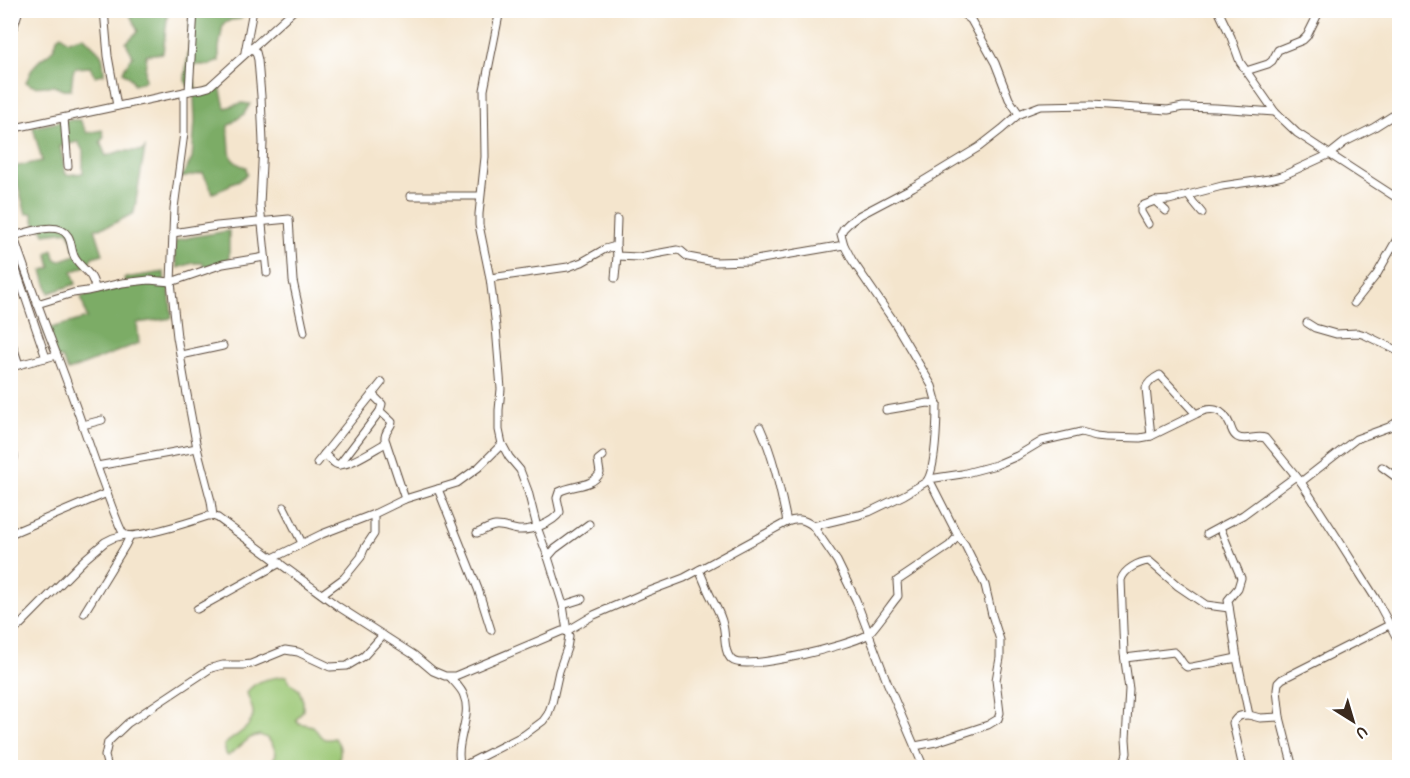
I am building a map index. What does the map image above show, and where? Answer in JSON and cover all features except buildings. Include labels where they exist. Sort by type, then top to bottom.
[{"type":"street","points":[[10,39],[19,10]]},
{"type":"street","points":[[104,10],[108,56],[117,106]]},
{"type":"street","points":[[194,10],[184,133],[174,208],[171,282],[177,337],[197,448],[210,493],[213,516]]},
{"type":"street","points":[[248,50],[253,10]]},
{"type":"street","points":[[10,129],[209,87],[294,10]]},
{"type":"street","points":[[450,677],[466,700],[465,719],[458,752],[462,768],[524,735],[543,721],[548,714],[569,636],[563,605],[537,527],[528,491],[520,470],[502,444],[499,430],[501,383],[490,278],[479,225],[485,157],[484,96],[500,10]]},
{"type":"street","points":[[949,10],[963,14],[971,20],[995,63],[1009,99],[1019,114]]},
{"type":"street","points":[[1218,10],[1240,62],[1275,112],[1297,133],[1400,200]]},
{"type":"street","points":[[1246,71],[1268,64],[1278,50],[1303,40],[1320,10]]},
{"type":"street","points":[[248,50],[257,54],[258,60],[263,143],[261,222],[267,273]]},
{"type":"street","points":[[915,746],[970,732],[994,722],[1000,716],[996,680],[1000,640],[985,585],[929,479],[937,404],[932,386],[893,320],[852,260],[844,245],[841,234],[843,229],[860,215],[913,187],[979,147],[1019,114],[1040,106],[1091,105],[1168,110],[1183,107],[1275,112]]},
{"type":"street","points":[[1148,224],[1141,212],[1141,207],[1144,205],[1222,186],[1275,177],[1330,154],[1345,142],[1400,111]]},
{"type":"street","points":[[64,118],[68,166]]},
{"type":"street","points":[[1188,195],[1202,213]]},
{"type":"street","points":[[411,196],[480,196]]},
{"type":"street","points":[[1155,201],[1166,211]]},
{"type":"street","points":[[172,233],[289,219],[293,281],[304,332]]},
{"type":"street","points":[[615,278],[616,219]]},
{"type":"street","points":[[10,225],[14,236],[14,254],[46,358]]},
{"type":"street","points":[[14,236],[36,230],[63,231],[68,236],[74,257],[93,278],[95,289]]},
{"type":"street","points":[[1354,303],[1377,274],[1400,237]]},
{"type":"street","points":[[617,256],[639,257],[677,250],[688,256],[707,261],[750,261],[844,245]]},
{"type":"street","points":[[490,278],[568,267],[616,246]]},
{"type":"street","points":[[14,254],[57,355],[122,532],[127,535]]},
{"type":"street","points":[[37,304],[74,293],[137,280],[171,282],[223,264],[265,257]]},
{"type":"street","points":[[1307,323],[1315,328],[1336,334],[1365,335],[1400,352]]},
{"type":"street","points":[[10,337],[19,365]]},
{"type":"street","points":[[40,341],[50,337]]},
{"type":"street","points":[[181,355],[223,346]]},
{"type":"street","points":[[10,367],[57,355]]},
{"type":"street","points":[[1151,436],[1146,388],[1160,375],[1196,414]]},
{"type":"street","points":[[317,463],[382,382]]},
{"type":"street","points":[[339,465],[380,411],[382,404],[372,394]]},
{"type":"street","points":[[886,410],[928,403],[937,404]]},
{"type":"street","points":[[813,526],[868,512],[904,495],[929,479],[956,476],[987,468],[1017,456],[1042,441],[1081,432],[1096,436],[1140,438],[1151,436],[1204,410],[1214,409],[1223,415],[1238,438],[1261,436],[1265,438],[1298,479],[1376,598],[1400,644]]},
{"type":"street","points":[[380,411],[392,423],[384,435],[405,499]]},
{"type":"street","points":[[83,425],[102,420]]},
{"type":"street","points":[[1207,534],[1250,510],[1356,439],[1389,427],[1400,420]]},
{"type":"street","points":[[760,427],[774,465],[787,522]]},
{"type":"street","points":[[10,443],[15,458],[10,464]]},
{"type":"street","points":[[324,454],[339,465],[355,460],[386,443]]},
{"type":"street","points":[[273,558],[405,499],[457,483],[470,475],[502,444]]},
{"type":"street","points":[[97,466],[197,448]]},
{"type":"street","points":[[477,533],[495,526],[519,530],[537,527],[551,520],[559,514],[557,498],[559,492],[590,483],[600,471],[598,460],[603,456]]},
{"type":"street","points":[[1382,467],[1400,480]]},
{"type":"street","points":[[438,489],[478,590],[491,630]]},
{"type":"street","points":[[10,534],[107,493]]},
{"type":"street","points":[[284,507],[303,543]]},
{"type":"street","points":[[322,594],[344,578],[361,557],[374,534],[374,514]]},
{"type":"street","points":[[10,635],[84,560],[105,542],[113,538],[160,530],[213,516],[227,523],[322,594],[440,675],[450,677],[562,631],[567,631],[594,615],[684,578],[787,522],[801,519],[813,526],[837,561],[856,600],[924,768]]},
{"type":"street","points":[[548,557],[555,549],[589,524]]},
{"type":"street","points":[[1220,527],[1241,578],[1238,588],[1228,600],[1249,715]]},
{"type":"street","points":[[84,613],[127,535]]},
{"type":"street","points":[[699,570],[720,612],[727,650],[732,660],[747,664],[821,650],[869,634],[898,596],[897,581],[949,546],[958,536]]},
{"type":"street","points":[[1124,768],[1127,753],[1129,690],[1121,579],[1124,572],[1140,563],[1152,562],[1178,586],[1206,605],[1229,608]]},
{"type":"street","points":[[197,609],[280,563]]},
{"type":"street","points":[[563,605],[582,599]]},
{"type":"street","points":[[1293,768],[1280,717],[1277,687],[1280,681],[1389,625]]},
{"type":"street","points":[[108,768],[105,756],[108,742],[128,723],[211,668],[250,664],[285,650],[298,652],[330,667],[347,666],[364,656],[383,635]]},
{"type":"street","points":[[1125,658],[1174,652],[1180,656],[1184,665],[1190,667],[1237,658]]},
{"type":"street","points":[[1243,768],[1233,723],[1236,718],[1240,715],[1260,718],[1280,717]]},
{"type":"green space","points":[[119,11],[168,11],[163,53],[146,55],[145,81],[134,85],[123,72],[133,56],[126,43],[138,31],[129,13]]},
{"type":"green space","points":[[190,11],[244,11],[241,19],[223,24],[219,61],[210,65],[194,65],[193,74],[197,93],[220,86],[225,108],[242,103],[250,104],[244,114],[228,126],[232,159],[246,167],[247,174],[228,187],[213,193],[203,173],[181,178],[192,159],[195,121],[194,97],[185,80]]},
{"type":"green space","points":[[61,35],[68,41],[80,37],[86,39],[102,56],[104,74],[95,76],[90,67],[75,68],[71,90],[52,86],[35,87],[26,82],[33,68],[51,51],[57,38]]},
{"type":"green space","points":[[80,120],[87,133],[102,130],[104,137],[100,142],[106,156],[121,151],[142,151],[145,148],[134,213],[111,225],[95,229],[103,254],[92,257],[88,265],[72,272],[76,284],[49,293],[42,271],[51,267],[47,253],[53,250],[55,258],[59,261],[76,255],[69,231],[44,234],[41,227],[36,227],[32,213],[26,214],[13,167],[42,161],[33,127]],"holes":[[[78,142],[83,151],[83,173],[66,175],[60,146]]]},
{"type":"green space","points":[[229,231],[229,259],[204,267],[203,263],[193,263],[178,268],[175,241]]},
{"type":"green space","points":[[164,272],[165,286],[169,286],[172,318],[137,323],[139,343],[68,371],[62,358],[54,359],[44,330],[87,318],[81,296],[126,286],[124,278]]},
{"type":"green space","points":[[287,676],[288,681],[299,690],[303,701],[303,710],[296,720],[298,723],[313,726],[324,739],[334,738],[337,741],[340,752],[338,767],[269,767],[276,754],[268,740],[259,735],[250,738],[228,756],[226,754],[224,745],[247,727],[252,718],[253,710],[247,693],[250,689],[265,680]]}]
